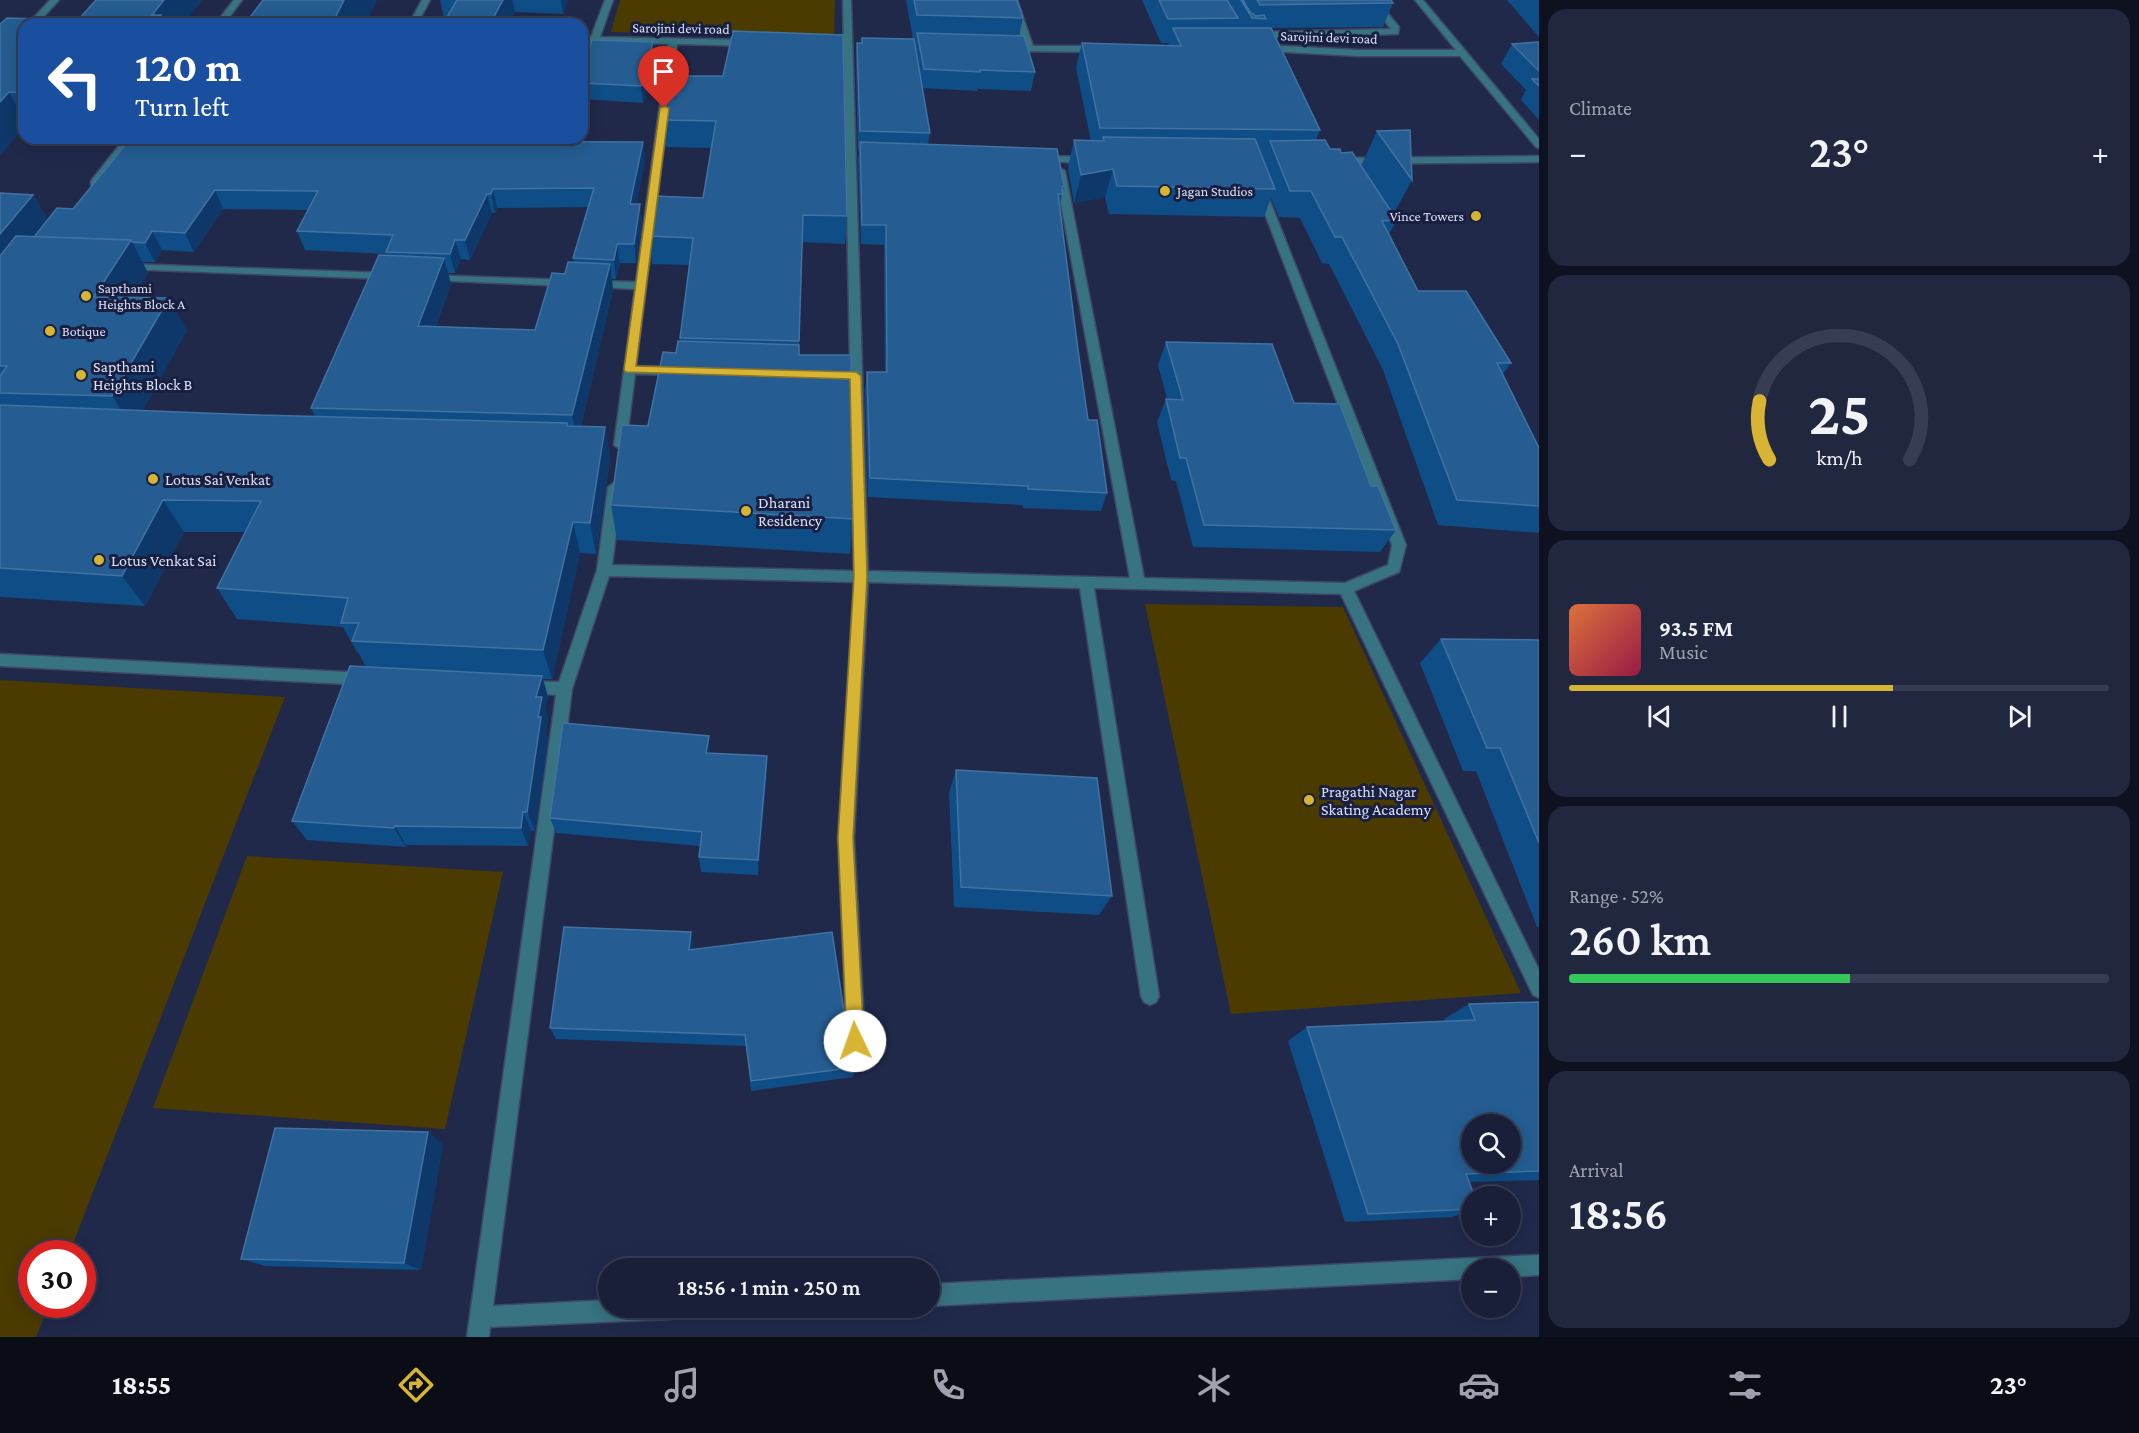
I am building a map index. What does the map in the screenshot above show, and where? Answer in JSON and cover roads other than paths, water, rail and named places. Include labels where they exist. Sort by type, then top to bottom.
[{"type":"street","points":[[38,18],[55,0]]},
{"type":"street","points":[[224,18],[238,0]]},
{"type":"street","points":[[416,18],[426,0]]},
{"type":"street","points":[[595,39],[609,0]]},
{"type":"street","points":[[847,0],[856,156],[850,375],[861,577],[846,838],[855,1041]]},
{"type":"street","points":[[1013,0],[1030,50]]},
{"type":"street","points":[[1260,48],[1250,34],[1395,32],[1397,30],[1395,27],[1372,0]]},
{"type":"street","points":[[1419,0],[1539,145]]},
{"type":"street","name":"Sarojini devi road","points":[[588,39],[755,43]]},
{"type":"street","points":[[598,1315],[479,1327],[564,689],[604,570],[615,458],[641,286],[652,153],[673,41]]},
{"type":"street","name":"Sarojini devi road","points":[[1250,48],[1358,53],[1464,53]]},
{"type":"street","points":[[996,49],[1112,49]]},
{"type":"street","points":[[88,192],[125,144]]},
{"type":"street","points":[[1023,159],[1103,160]]},
{"type":"street","points":[[1058,159],[1138,584]]},
{"type":"street","points":[[1334,164],[1539,159]]},
{"type":"street","points":[[604,570],[1346,589],[1394,568],[1399,544],[1254,173]]},
{"type":"street","points":[[115,267],[641,286]]},
{"type":"street","points":[[630,370],[689,371]]},
{"type":"street","points":[[1086,582],[1150,996]]},
{"type":"street","points":[[1346,589],[1539,989]]},
{"type":"street","points":[[0,660],[376,679]]},
{"type":"street","points":[[505,686],[564,689]]},
{"type":"street","points":[[940,1295],[1539,1265]]},
{"type":"place","name":"Jagan Studios","points":[[1165,191]]},
{"type":"place","name":"Vince Towers","points":[[1476,216]]},
{"type":"place","name":"Sapthami Heights Block A","points":[[86,296]]},
{"type":"place","name":"Botique","points":[[50,331]]},
{"type":"place","name":"Sapthami Heights Block B","points":[[81,375]]},
{"type":"place","name":"Lotus Sai Venkat","points":[[153,479]]},
{"type":"place","name":"Dharani Residency","points":[[746,511]]},
{"type":"place","name":"Lotus Venkat Sai","points":[[99,560]]},
{"type":"place","name":"Pragathi Nagar Skating Academy","points":[[1309,800]]}]
